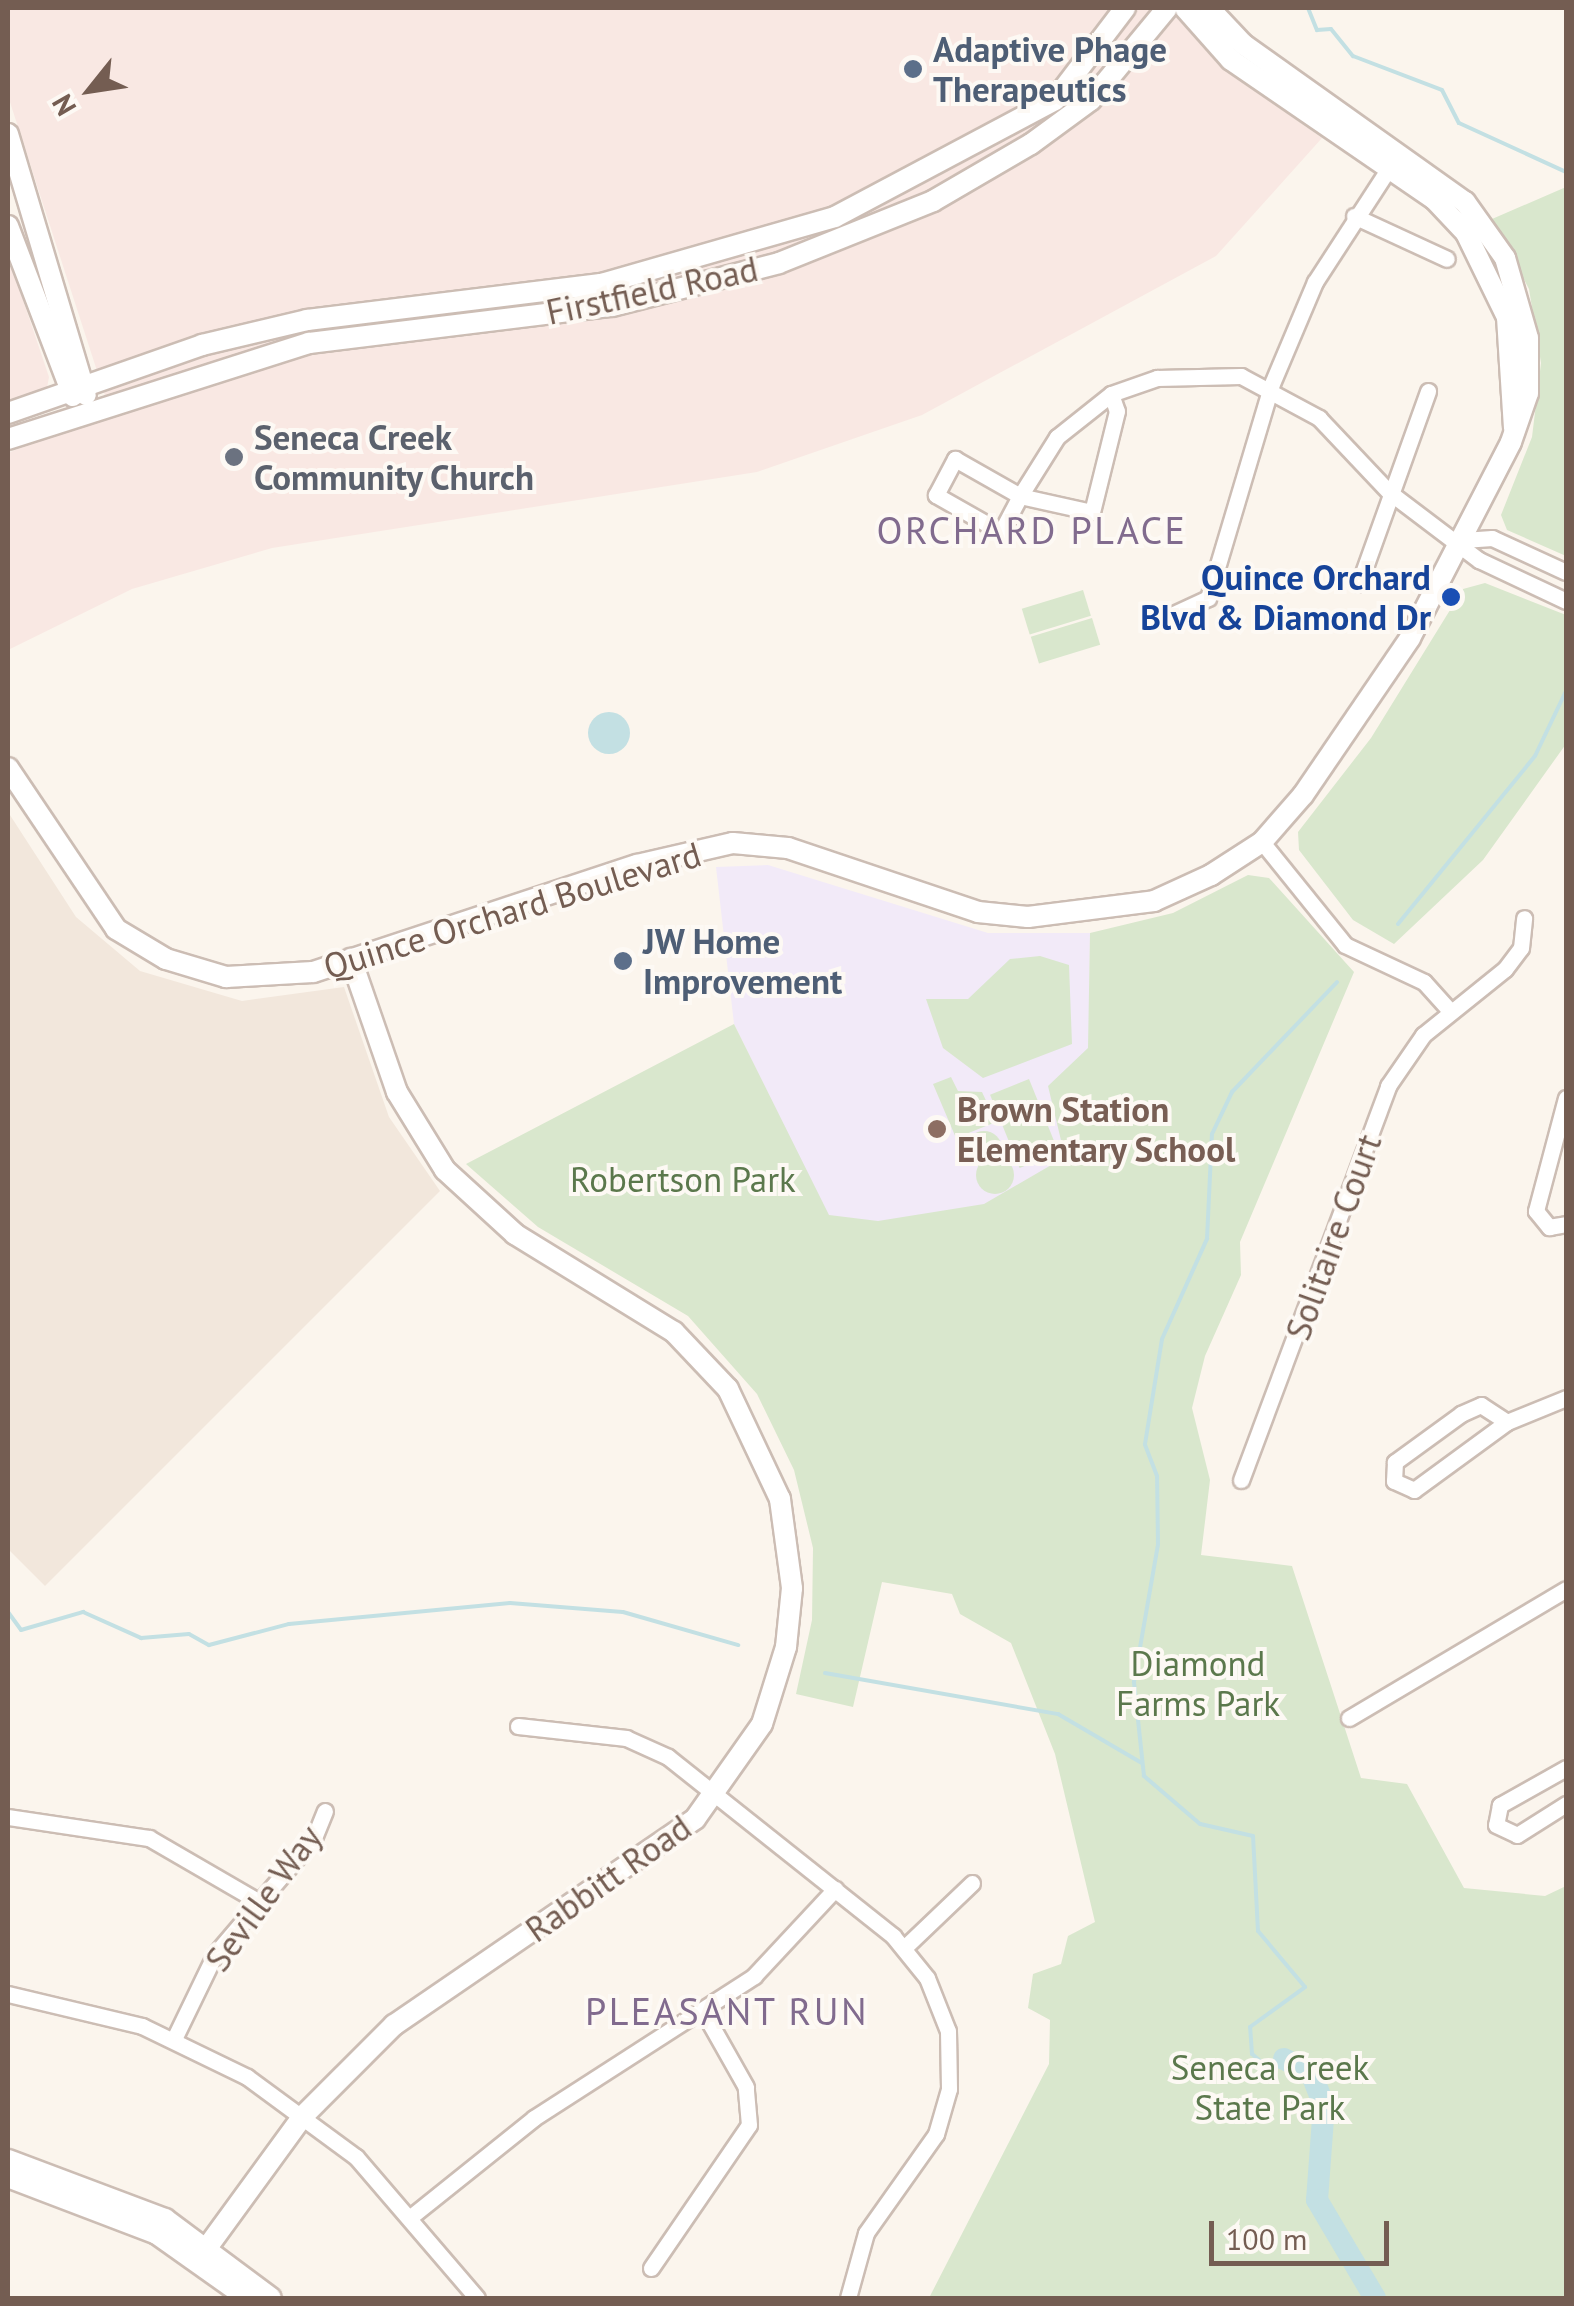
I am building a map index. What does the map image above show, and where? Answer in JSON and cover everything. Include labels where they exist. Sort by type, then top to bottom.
[{"type":"street","name":"Firstfield Road","points":[[8,440],[86,407],[308,343],[612,306],[779,262],[933,201],[1031,144],[1091,100],[1168,8]]},
{"type":"street","name":"Quince Orchard Boulevard","points":[[1185,8],[1231,60],[1442,207],[1488,266],[1507,318],[1515,432]]},
{"type":"street","name":"Quince Orchard Boulevard","points":[[8,768],[95,905],[166,960],[258,979],[351,959],[734,844],[788,848],[978,912],[1068,918],[1188,888],[1262,842],[1349,734],[1463,540],[1515,432],[1528,392],[1526,314],[1494,239],[1446,184],[1244,45],[1208,8]]},
{"type":"street","name":"Firstfield Road","points":[[8,413],[76,386],[320,317],[681,267],[835,218],[1054,100],[1094,59],[1122,9]]},
{"type":"street","points":[[8,134],[76,386]]},
{"type":"street","points":[[1163,619],[1208,598],[1271,386],[1354,216],[1388,168]]},
{"type":"street","points":[[1354,216],[1447,259]]},
{"type":"street","points":[[8,226],[86,407]]},
{"type":"street","points":[[1111,394],[1118,411],[1092,512],[1020,496],[955,459],[936,495],[1001,532],[1020,496],[1057,437],[1111,394],[1190,374],[1271,386],[1319,418],[1389,492],[1463,540],[1479,560],[1566,601]]},
{"type":"street","points":[[1360,584],[1389,492],[1428,390]]},
{"type":"street","points":[[1463,540],[1492,538],[1566,572]]},
{"type":"street","points":[[1262,842],[1345,945],[1424,982],[1451,1012]]},
{"type":"street","name":"Solitaire Court","points":[[1241,1480],[1388,1086],[1451,1012],[1505,969],[1520,948],[1524,918]]},
{"type":"street","name":"Rabbitt Road","points":[[203,2253],[303,2116],[394,2025],[660,1851],[718,1794],[762,1724],[786,1647],[790,1546],[758,1441],[728,1390],[674,1332],[515,1234],[446,1170],[397,1092],[351,959]]},
{"type":"street","points":[[1566,1098],[1536,1211],[1549,1227],[1566,1224]]},
{"type":"street","points":[[1507,1422],[1481,1405],[1461,1414],[1395,1462],[1394,1481],[1414,1490],[1507,1422],[1566,1398]]},
{"type":"street","points":[[1349,1718],[1566,1588]]},
{"type":"street","points":[[518,1726],[626,1738],[718,1794],[904,1948],[941,2004],[949,2089],[936,2134],[866,2232],[848,2298]]},
{"type":"street","points":[[1566,1768],[1500,1806],[1496,1825],[1517,1836],[1566,1804]]},
{"type":"street","name":"Seville Way","points":[[174,2039],[215,1954],[256,1900],[314,1838],[324,1811]]},
{"type":"street","points":[[8,1817],[149,1838],[256,1900]]},
{"type":"street","points":[[904,1948],[972,1882]]},
{"type":"street","points":[[413,2215],[534,2118],[703,2011],[776,1957],[834,1889]]},
{"type":"street","points":[[8,1994],[89,2009],[174,2039],[303,2116],[413,2215],[477,2298]]},
{"type":"street","points":[[650,2268],[748,2125],[746,2086],[703,2011]]},
{"type":"street","points":[[8,2160],[114,2194],[271,2298]]},
{"type":"street","points":[[8,2177],[108,2209],[203,2253],[246,2298]]},
{"type":"shaded area","points":[[8,8],[1171,8],[1232,75],[1322,138],[1216,256],[922,415],[757,472],[272,548],[132,589],[8,650],[8,453],[110,411],[8,96]]},
{"type":"shaded area","points":[[8,255],[49,377],[47,388],[8,404]]},
{"type":"shaded area","points":[[8,812],[76,917],[140,971],[242,1001],[344,987],[389,1117],[440,1191],[45,1586],[8,1549]]},
{"type":"shaded area","name":"Brown Station Elementary School","points":[[768,865],[988,933],[1090,933],[1085,1439],[950,1465],[734,1024],[716,867]]},
{"type":"green space","points":[[1566,187],[1566,556],[1507,530],[1501,515],[1532,437],[1541,363],[1529,289],[1492,219]]},
{"type":"green space","points":[[1485,583],[1566,615],[1566,744],[1483,860],[1394,944],[1353,920],[1299,850],[1298,832],[1371,738],[1463,589]]},
{"type":"green space","points":[[1083,590],[1091,616],[1030,635],[1022,609]]},
{"type":"green space","points":[[1092,618],[1100,645],[1039,663],[1031,637]]},
{"type":"green space","points":[[1248,875],[1269,878],[1354,972],[1240,1242],[1241,1275],[1205,1356],[1192,1408],[1210,1480],[1201,1555],[1292,1566],[1361,1778],[1407,1784],[1464,1888],[1545,1896],[1566,1886],[1566,2298],[929,2298],[1049,2064],[1050,2020],[1028,2008],[1033,1974],[1061,1964],[1068,1936],[1095,1922],[1055,1754],[1011,1643],[960,1614],[952,1594],[882,1582],[853,1707],[796,1694],[812,1620],[813,1548],[794,1470],[757,1394],[688,1316],[538,1227],[466,1164],[734,1024],[829,1215],[878,1221],[984,1204],[1065,1157],[1048,1086],[1088,1048],[1090,933],[1173,913]]},
{"type":"green space","points":[[1040,956],[1069,965],[1072,1044],[983,1078],[943,1048],[926,999],[968,999],[1010,959]]},
{"type":"green space","points":[[951,1077],[958,1091],[982,1092],[996,1122],[956,1138],[933,1084]]},
{"type":"green space","points":[[1029,1079],[1059,1152],[1020,1168],[990,1095]]},
{"type":"green space","points":[[984,1131],[997,1136],[1002,1149],[997,1162],[984,1167],[971,1162],[966,1149],[971,1136]]},
{"type":"green space","points":[[995,1156],[1008,1162],[1014,1175],[1008,1188],[995,1194],[982,1188],[976,1175],[982,1162]]},
{"type":"water","points":[[609,712],[624,718],[630,733],[624,748],[609,754],[594,748],[588,733],[594,718]]},
{"type":"waterway","points":[[1308,8],[1317,30],[1331,29],[1353,56],[1442,90],[1459,123],[1566,172]]},
{"type":"waterway","points":[[1398,924],[1535,756],[1566,691]]},
{"type":"waterway","points":[[1284,2059],[1266,2066],[1252,2054],[1250,2027],[1305,1987],[1258,1931],[1253,1836],[1200,1824],[1144,1776],[1134,1682],[1158,1544],[1157,1476],[1145,1444],[1162,1339],[1207,1239],[1212,1134],[1232,1092],[1337,982]]},
{"type":"waterway","points":[[8,1612],[21,1630],[83,1612],[141,1638],[189,1634],[209,1645],[289,1624],[510,1603],[623,1612],[738,1645]]},
{"type":"waterway","points":[[825,1673],[1058,1714],[1142,1763]]},
{"type":"waterway","points":[[1284,2059],[1311,2073],[1324,2105],[1317,2200],[1375,2298]]},
{"type":"place","name":"Adaptive Phage Therapeutics","points":[[913,69]]},
{"type":"place","name":"Seneca Creek Community Church","points":[[234,457]]},
{"type":"place","name":"Quince Orchard Blvd & Diamond Dr","points":[[1451,597]]},
{"type":"place","name":"JW Home Improvement","points":[[623,961]]},
{"type":"place","name":"Brown Station Elementary School","points":[[937,1129]]},
{"type":"district","name":"ORCHARD PLACE","points":[[1032,530]]},
{"type":"district","name":"PLEASANT RUN","points":[[727,2011]]},
{"type":"park label","name":"Robertson Park","points":[[683,1179]]},
{"type":"park label","name":"Diamond Farms Park","points":[[1198,1683]]},
{"type":"park label","name":"Seneca Creek State Park","points":[[1270,2087]]}]
